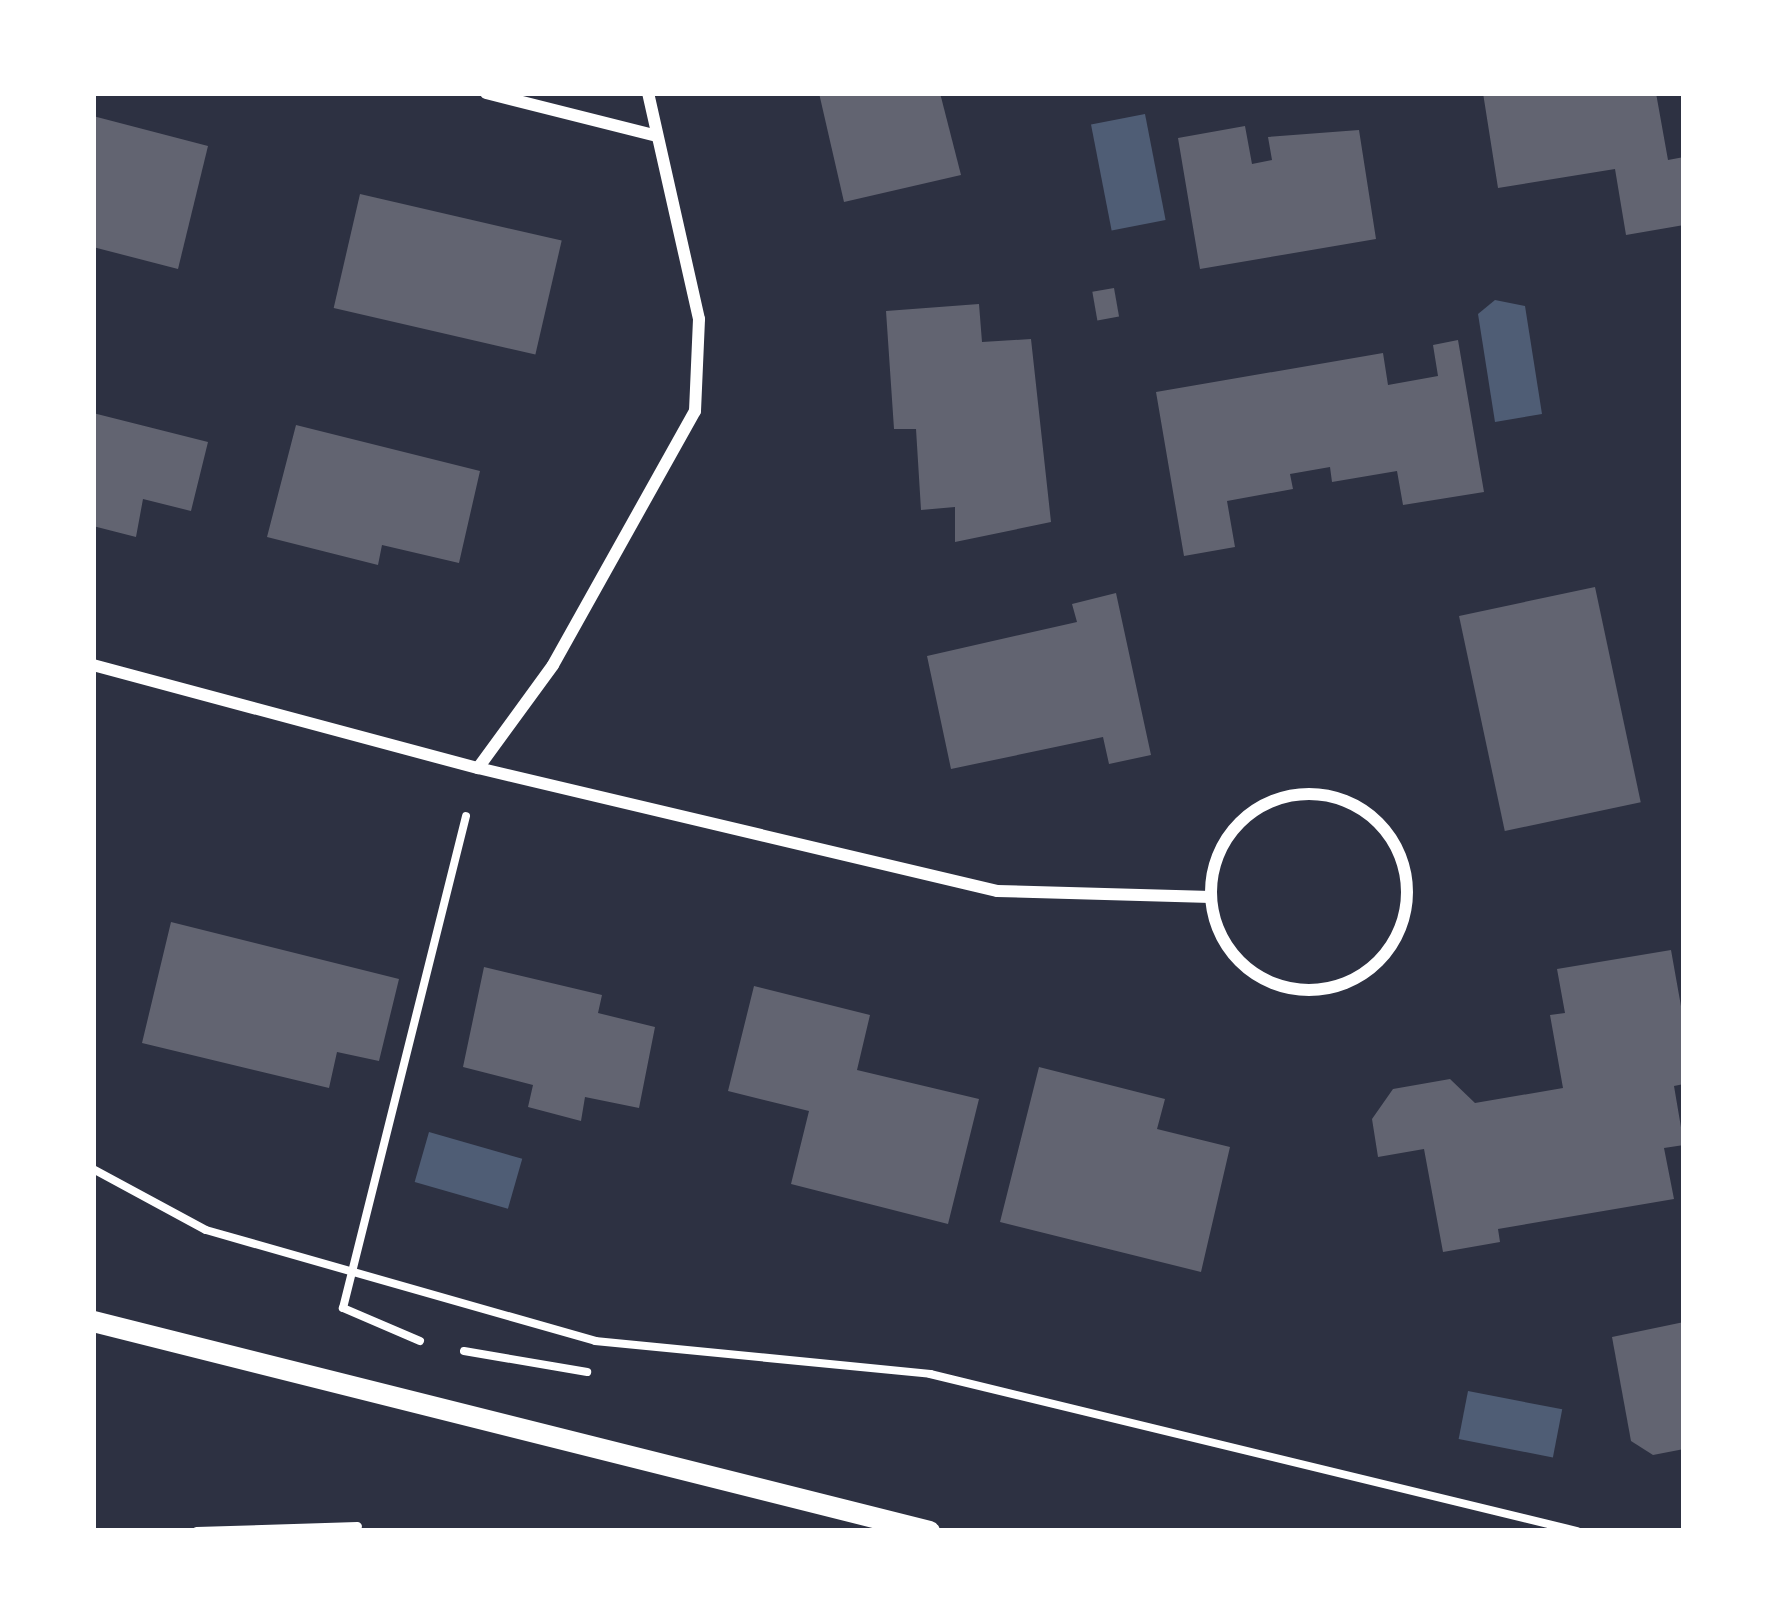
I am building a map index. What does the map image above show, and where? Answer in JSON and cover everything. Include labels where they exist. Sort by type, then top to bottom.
[{"type":"street","points":[[486,93],[657,136]]},
{"type":"street","points":[[478,768],[553,664],[695,411],[699,319],[648,93]]},
{"type":"street","points":[[93,665],[478,768],[997,891],[1211,897]]},
{"type":"street","points":[[1320,793],[1381,824],[1408,886],[1390,951],[1332,988],[1298,991],[1238,960],[1211,897],[1214,863],[1255,809],[1320,793]]},
{"type":"street","points":[[93,1321],[929,1531]]},
{"type":"lane","points":[[196,1531],[357,1526]]},
{"type":"path","points":[[431,1346],[344,1308],[478,768]]},
{"type":"path","points":[[93,1169],[206,1229],[350,1277],[595,1341],[931,1374],[1576,1531]]},
{"type":"path","points":[[453,1349],[586,1372]]},
{"type":"water","points":[[1145,114],[1166,220],[1112,231],[1091,124]]},
{"type":"water","points":[[1495,300],[1525,306],[1542,414],[1495,422],[1478,314]]},
{"type":"water","points":[[429,1132],[522,1159],[508,1209],[415,1182]]},
{"type":"water","points":[[1468,1391],[1562,1409],[1553,1457],[1459,1439]]},
{"type":"building","points":[[819,93],[940,93],[961,175],[844,202]]},
{"type":"building","points":[[1483,93],[1656,93],[1668,160],[1684,157],[1684,225],[1626,235],[1615,169],[1498,188]]},
{"type":"building","points":[[93,116],[208,146],[178,269],[93,247]]},
{"type":"building","points":[[1245,126],[1252,164],[1272,160],[1268,137],[1359,130],[1376,239],[1200,269],[1178,138]]},
{"type":"building","points":[[360,194],[562,241],[535,355],[334,308]]},
{"type":"building","points":[[1114,288],[1119,317],[1097,320],[1092,292]]},
{"type":"building","points":[[979,304],[982,342],[1031,339],[1051,522],[955,542],[955,507],[921,510],[916,429],[894,429],[886,311]]},
{"type":"building","points":[[1458,340],[1484,492],[1403,505],[1397,471],[1332,482],[1330,467],[1290,474],[1293,489],[1227,501],[1235,547],[1184,556],[1156,392],[1383,353],[1388,385],[1438,376],[1433,345]]},
{"type":"building","points":[[93,413],[208,442],[191,511],[143,499],[136,537],[93,526]]},
{"type":"building","points":[[296,425],[480,471],[459,563],[382,545],[378,565],[267,537]]},
{"type":"building","points":[[1595,587],[1641,802],[1505,831],[1459,616]]},
{"type":"building","points":[[1116,593],[1151,755],[1109,764],[1103,737],[951,769],[927,656],[1077,622],[1072,604]]},
{"type":"building","points":[[171,922],[399,979],[379,1061],[337,1052],[329,1088],[142,1043]]},
{"type":"building","points":[[1671,950],[1684,1023],[1684,1084],[1674,1086],[1684,1145],[1664,1148],[1674,1199],[1498,1229],[1500,1242],[1443,1252],[1424,1149],[1378,1157],[1372,1119],[1393,1089],[1450,1079],[1475,1103],[1563,1088],[1550,1015],[1565,1013],[1557,969]]},
{"type":"building","points":[[484,967],[602,995],[598,1013],[655,1027],[639,1108],[585,1097],[581,1121],[528,1107],[533,1085],[463,1067]]},
{"type":"building","points":[[754,986],[870,1015],[857,1070],[979,1099],[948,1224],[791,1184],[809,1111],[728,1091]]},
{"type":"building","points":[[1039,1067],[1165,1099],[1157,1129],[1230,1147],[1201,1272],[1000,1222]]},
{"type":"building","points":[[1684,1322],[1684,1449],[1653,1455],[1631,1441],[1612,1337]]}]
